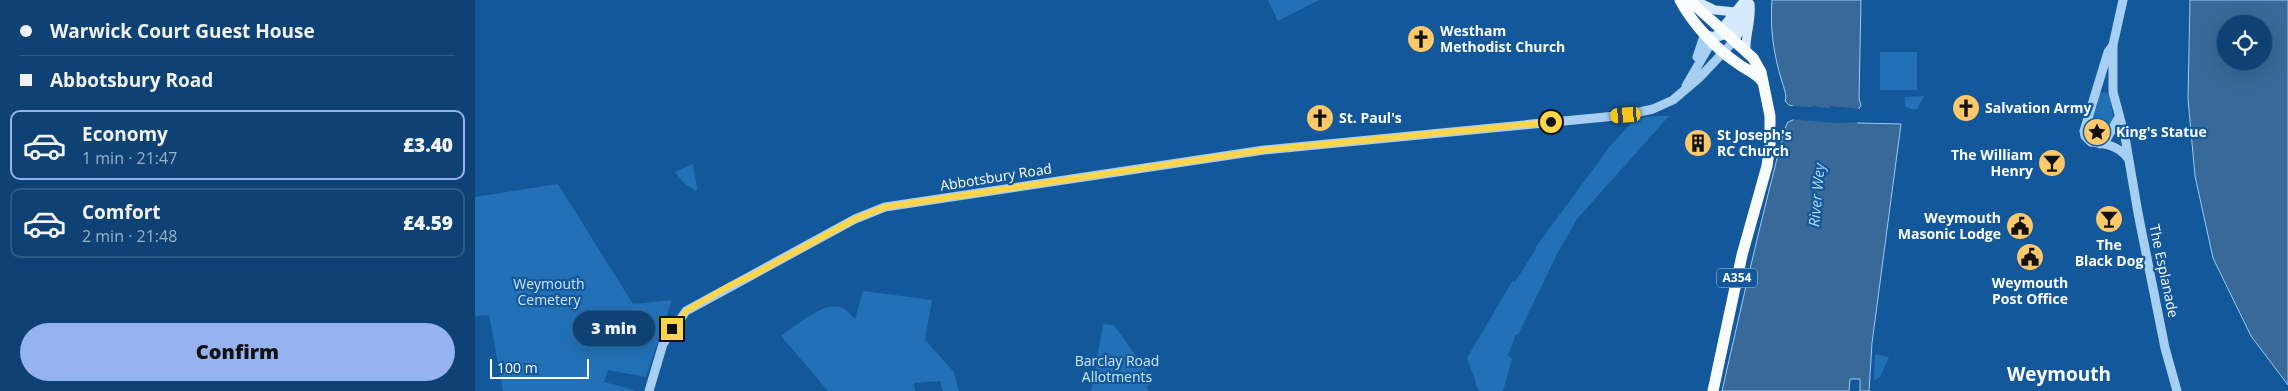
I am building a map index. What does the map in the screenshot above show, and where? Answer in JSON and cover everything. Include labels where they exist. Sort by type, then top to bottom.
[{"type":"highway","name":"A354","points":[[1679,0],[1720,40],[1746,51],[1758,65],[1770,116],[1769,154],[1742,255],[1713,391]]},
{"type":"highway","name":"A354","points":[[1689,0],[1738,64],[1754,72],[1763,81]]},
{"type":"main road","points":[[1693,0],[1715,10],[1735,12]]},
{"type":"main road","points":[[1720,40],[1732,30],[1749,1]]},
{"type":"main road","points":[[1720,40],[1735,12],[1749,1]]},
{"type":"main road","points":[[1746,51],[1750,21],[1749,1]]},
{"type":"street","name":"The Esplanade","points":[[2123,0],[2113,45],[2113,92],[2126,144],[2165,348],[2177,391]]},
{"type":"street","name":"Abbotsbury Road","points":[[1685,88],[1693,72],[1720,40]]},
{"type":"street","name":"Abbotsbury Road","points":[[649,391],[663,344],[686,311],[855,219],[885,207],[1264,150],[1626,115],[1663,106],[1673,100],[1700,77],[1720,40]]},
{"type":"street","name":"The Esplanade","points":[[2113,45],[2108,52],[2084,131],[2085,136],[2091,142],[2115,147],[2127,157]]},
{"type":"street","points":[[2097,92],[2105,88],[2113,92]]},
{"type":"street","points":[[2101,144],[2113,130],[2119,117]]},
{"type":"green space","points":[[1268,0],[1319,0],[1278,21]]},
{"type":"green space","points":[[1880,52],[1917,52],[1917,90],[1880,90]]},
{"type":"green space","points":[[2105,92],[2110,95],[2113,116],[2112,124],[2106,133],[2095,135],[2088,128],[2099,94]]},
{"type":"green space","points":[[1924,96],[1917,109],[1913,110],[1905,106],[1905,97]]},
{"type":"green space","points":[[1669,116],[1577,219],[1558,252],[1518,335],[1516,334],[1508,355],[1512,359],[1503,391],[1480,391],[1475,384],[1476,382],[1467,358],[1513,280],[1515,282],[1535,248],[1611,145],[1635,119]]},
{"type":"green space","points":[[693,164],[696,191],[684,183],[675,172]]},
{"type":"green space","name":"Weymouth Cemetery","points":[[558,184],[633,304],[672,300],[646,377],[608,370],[604,382],[637,391],[503,391],[489,315],[475,316],[475,197]]},
{"type":"green space","points":[[863,291],[932,300],[925,340],[954,372],[959,391],[943,391],[940,381],[914,383],[915,391],[828,391],[781,336],[809,316],[833,306],[842,308],[855,319]]},
{"type":"green space","name":"Barclay Road Allotments","points":[[1103,324],[1114,325],[1154,382],[1146,387],[1149,391],[1091,391]]},
{"type":"green space","points":[[1875,354],[1889,357],[1880,377],[1874,380]]},
{"type":"water","name":"River Wey","points":[[1772,0],[1861,0],[1859,98],[1861,106],[1859,108],[1858,123],[1901,124],[1872,343],[1869,391],[1860,391],[1860,379],[1850,379],[1849,391],[1722,391],[1785,128],[1788,122],[1793,120],[1793,106],[1785,101],[1785,93],[1774,47],[1771,19]]},
{"type":"water","points":[[2190,0],[2288,0],[2288,385],[2251,336],[2213,258],[2195,176],[2188,99]]},
{"type":"pier","points":[[1813,105],[1818,107],[1830,108],[1830,106],[1860,109],[1860,122],[1835,123],[1789,119],[1789,106],[1813,107]]},
{"type":"place","name":"Westham Methodist Church","points":[[1421,39]]},
{"type":"place","name":"Salvation Army","points":[[1966,108]]},
{"type":"place","name":"St. Paul's","points":[[1320,118]]},
{"type":"place","name":"King's Statue","points":[[2097,132]]},
{"type":"place","name":"St Joseph's RC Church","points":[[1698,143]]},
{"type":"place","name":"The William Henry","points":[[2052,163]]},
{"type":"place","name":"The Black Dog","points":[[2109,219]]},
{"type":"place","name":"Weymouth Masonic Lodge","points":[[2020,226]]},
{"type":"place","name":"Weymouth Post Office","points":[[2030,257]]},
{"type":"district","name":"Weymouth","points":[[2059,374]]},
{"type":"route","points":[[672,329],[686,311],[729,286],[753,275],[855,219],[885,207],[1264,150],[1551,122]]}]
